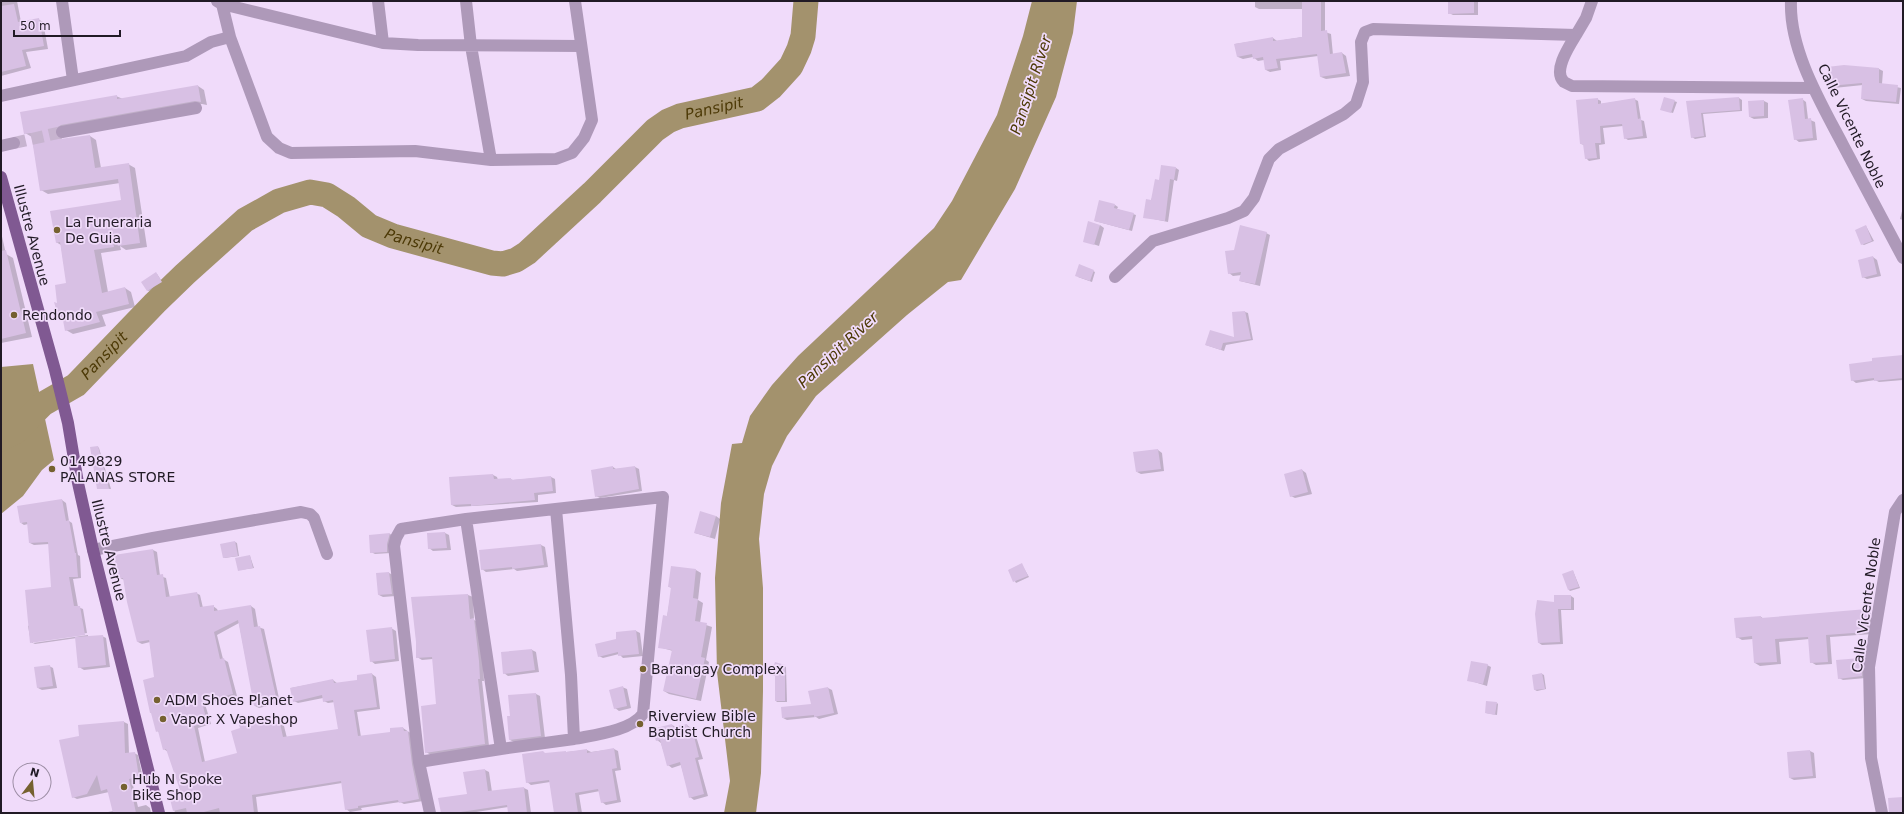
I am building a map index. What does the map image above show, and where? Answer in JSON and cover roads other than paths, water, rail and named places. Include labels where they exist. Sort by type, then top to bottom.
[{"type":"main road","name":"Illustre Avenue","points":[[1,178],[55,370],[68,423],[78,483],[93,550],[159,813]]},
{"type":"street","points":[[62,1],[73,80]]},
{"type":"street","points":[[378,1],[383,43]]},
{"type":"street","points":[[466,1],[471,46],[490,160]]},
{"type":"street","points":[[219,2],[266,137],[279,148],[291,153],[415,151],[490,160],[556,159],[572,153],[584,138],[592,120],[575,1]]},
{"type":"street","points":[[1592,1],[1586,18],[1561,64],[1560,74],[1563,81],[1572,86],[1813,88]]},
{"type":"street","name":"Calle Vicente Noble","points":[[1791,1],[1790,17],[1799,49],[1813,88],[1903,258]]},
{"type":"street","points":[[219,2],[383,43],[471,46],[581,46]]},
{"type":"street","points":[[1115,277],[1153,241],[1228,218],[1244,211],[1254,198],[1269,159],[1279,150],[1344,114],[1356,104],[1363,82],[1361,42],[1366,32],[1373,29],[1576,35]]},
{"type":"street","points":[[1,96],[186,56],[211,42],[230,37]]},
{"type":"street","points":[[62,132],[196,108]]},
{"type":"street","points":[[1,146],[14,143]]},
{"type":"street","points":[[419,762],[501,749],[574,740],[618,730],[638,720],[643,714],[663,497],[466,519],[401,529],[394,546],[419,762],[430,813]]},
{"type":"street","name":"Calle Vicente Noble","points":[[1882,813],[1871,758],[1869,667],[1895,512],[1903,500]]},
{"type":"street","points":[[556,509],[572,675],[574,740]]},
{"type":"street","points":[[93,550],[301,512],[310,514],[314,518],[326,554]]},
{"type":"street","points":[[466,519],[501,749]]},
{"type":"water","name":"Pansipit River","points":[[1032,1],[1077,1],[1073,33],[1056,97],[1015,189],[961,280],[948,282],[907,315],[816,396],[787,436],[772,466],[764,494],[759,539],[763,588],[763,691],[761,773],[756,813],[724,813],[730,781],[717,672],[715,578],[721,503],[732,444],[742,443],[750,416],[772,385],[798,356],[934,228],[952,201],[997,115],[1023,36]]},
{"type":"water","points":[[33,364],[54,460],[42,470],[23,496],[1,514],[1,367]]},
{"type":"waterway","name":"Pansipit","points":[[1,439],[15,432],[43,404],[76,385],[185,274],[245,220],[279,201],[310,192],[327,195],[346,207],[369,226],[393,236],[492,263],[503,264],[516,260],[527,253],[592,193],[655,130],[668,121],[680,116],[757,99],[771,88],[791,66],[799,49],[803,36],[806,1]]},
{"type":"tunnel","points":[[14,143],[62,132]]},
{"type":"place","name":"La Funeraria De Guia","points":[[57,230]]},
{"type":"place","name":"Rendondo","points":[[14,315]]},
{"type":"place","name":"0149829 PALANAS STORE","points":[[52,469]]},
{"type":"place","name":"Barangay Complex","points":[[643,669]]},
{"type":"place","name":"ADM Shoes Planet","points":[[157,700]]},
{"type":"place","name":"Vapor X Vapeshop","points":[[163,719]]},
{"type":"place","name":"Riverview Bible Baptist Church","points":[[640,724]]},
{"type":"place","name":"Hub N Spoke Bike Shop","points":[[124,787]]}]
